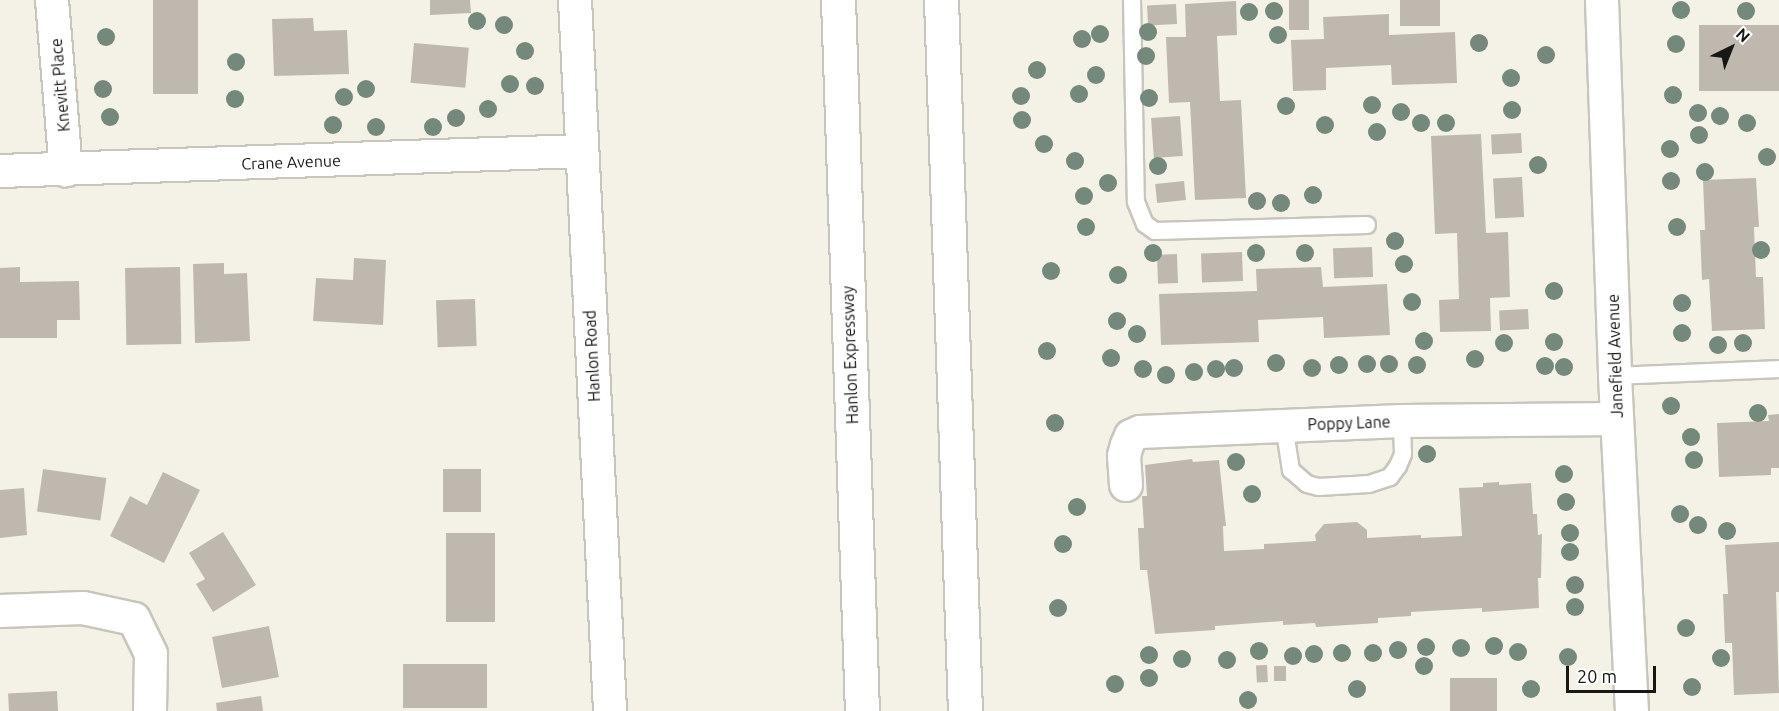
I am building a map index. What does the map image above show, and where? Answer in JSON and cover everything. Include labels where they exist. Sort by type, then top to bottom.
[{"type":"highway","name":"Hanlon Expressway","points":[[838,0],[862,711]]},
{"type":"highway","points":[[941,0],[965,711]]},
{"type":"street","name":"Knevitt Place","points":[[52,0],[66,170]]},
{"type":"street","name":"Hanlon Road","points":[[575,0],[610,711]]},
{"type":"street","name":"Janefield Avenue","points":[[1602,0],[1615,376],[1632,711]]},
{"type":"street","name":"Crane Avenue","points":[[0,171],[582,151]]},
{"type":"street","name":"Poppy Lane","points":[[1126,485],[1124,456],[1127,444],[1131,436],[1140,432],[1402,421],[1617,419]]},
{"type":"street","points":[[0,611],[83,608],[134,619],[151,654],[150,711]]},
{"type":"lane","points":[[1132,0],[1136,202],[1145,224],[1155,231],[1367,225]]},
{"type":"lane","points":[[1615,376],[1779,369]]},
{"type":"lane","points":[[1284,425],[1291,470],[1307,484],[1319,487],[1369,484],[1390,477],[1403,454],[1402,421]]},
{"type":"building","points":[[153,0],[198,0],[198,94],[153,94]]},
{"type":"building","points":[[430,0],[470,0],[471,13],[430,15]]},
{"type":"building","points":[[1289,0],[1309,0],[1309,30],[1289,30]]},
{"type":"building","points":[[1400,0],[1440,0],[1440,26],[1400,26]]},
{"type":"building","points":[[1236,1],[1237,35],[1217,36],[1220,101],[1241,100],[1246,198],[1195,200],[1190,102],[1169,103],[1166,37],[1186,37],[1185,4]]},
{"type":"building","points":[[1176,4],[1177,24],[1148,25],[1147,6]]},
{"type":"building","points":[[1389,14],[1389,35],[1455,32],[1457,83],[1392,85],[1391,65],[1326,68],[1326,90],[1293,91],[1291,40],[1324,39],[1323,17]]},
{"type":"building","points":[[313,18],[314,31],[347,30],[349,74],[274,76],[272,19]]},
{"type":"building","points":[[1699,25],[1779,25],[1779,91],[1699,91]]},
{"type":"building","points":[[414,43],[469,48],[465,88],[411,83]]},
{"type":"building","points":[[1180,116],[1183,156],[1154,158],[1151,118]]},
{"type":"building","points":[[1521,133],[1522,153],[1492,155],[1491,135]]},
{"type":"building","points":[[1481,134],[1486,233],[1508,232],[1510,297],[1490,298],[1491,331],[1440,332],[1439,300],[1459,299],[1457,233],[1435,234],[1431,136]]},
{"type":"building","points":[[1522,177],[1524,217],[1495,218],[1493,179]]},
{"type":"building","points":[[1756,178],[1759,227],[1754,227],[1756,277],[1763,277],[1765,329],[1712,331],[1709,279],[1702,280],[1700,230],[1705,230],[1703,180]]},
{"type":"building","points":[[1184,181],[1186,200],[1157,203],[1155,184]]},
{"type":"building","points":[[1372,247],[1373,277],[1334,278],[1333,248]]},
{"type":"building","points":[[1242,252],[1243,281],[1202,282],[1201,253]]},
{"type":"building","points":[[1177,254],[1178,283],[1158,284],[1157,255]]},
{"type":"building","points":[[354,258],[386,260],[383,325],[313,321],[316,278],[353,280]]},
{"type":"building","points":[[224,263],[224,274],[247,273],[250,341],[195,343],[193,264]]},
{"type":"building","points":[[20,267],[20,282],[79,281],[80,320],[57,320],[57,338],[0,338],[0,268]]},
{"type":"building","points":[[180,267],[181,344],[126,345],[125,268]]},
{"type":"building","points":[[1321,267],[1323,287],[1387,284],[1390,335],[1324,338],[1323,317],[1258,320],[1259,342],[1161,345],[1159,294],[1257,291],[1256,269]]},
{"type":"building","points":[[475,299],[477,346],[438,347],[436,300]]},
{"type":"building","points":[[1528,309],[1529,329],[1500,330],[1499,311]]},
{"type":"building","points":[[1779,414],[1779,468],[1771,468],[1771,475],[1719,477],[1717,423],[1769,421],[1768,415]]},
{"type":"building","points":[[1192,459],[1193,462],[1219,460],[1226,526],[1223,526],[1224,551],[1264,549],[1264,544],[1316,541],[1315,535],[1324,524],[1357,522],[1367,530],[1367,538],[1421,535],[1421,538],[1462,536],[1459,488],[1483,487],[1483,483],[1499,482],[1499,485],[1531,483],[1533,514],[1537,514],[1538,535],[1542,534],[1541,578],[1538,578],[1539,608],[1482,612],[1482,608],[1411,612],[1411,616],[1378,618],[1378,623],[1316,627],[1315,623],[1283,625],[1283,621],[1215,626],[1215,630],[1155,634],[1147,570],[1140,570],[1138,528],[1144,528],[1142,496],[1147,496],[1145,465]]},
{"type":"building","points":[[43,469],[106,478],[100,520],[37,512]]},
{"type":"building","points":[[443,469],[481,469],[481,512],[443,512]]},
{"type":"building","points":[[163,472],[200,490],[164,563],[110,536],[130,496],[147,505]]},
{"type":"building","points":[[24,488],[27,535],[0,538],[0,490]]},
{"type":"building","points":[[223,532],[256,585],[213,612],[196,584],[205,579],[189,553]]},
{"type":"building","points":[[446,533],[495,533],[495,622],[446,622]]},
{"type":"building","points":[[1779,542],[1779,592],[1776,592],[1779,693],[1734,695],[1732,643],[1725,643],[1723,594],[1728,594],[1725,545]]},
{"type":"building","points":[[269,626],[279,677],[222,688],[212,637]]},
{"type":"building","points":[[403,664],[487,664],[487,708],[403,708]]},
{"type":"building","points":[[1267,665],[1268,682],[1257,683],[1256,666]]},
{"type":"building","points":[[1274,666],[1286,666],[1286,681],[1274,681]]},
{"type":"building","points":[[1450,678],[1497,678],[1497,711],[1450,711]]},
{"type":"building","points":[[57,691],[58,711],[9,711],[8,694]]},
{"type":"building","points":[[261,696],[263,711],[217,711],[216,703]]}]
